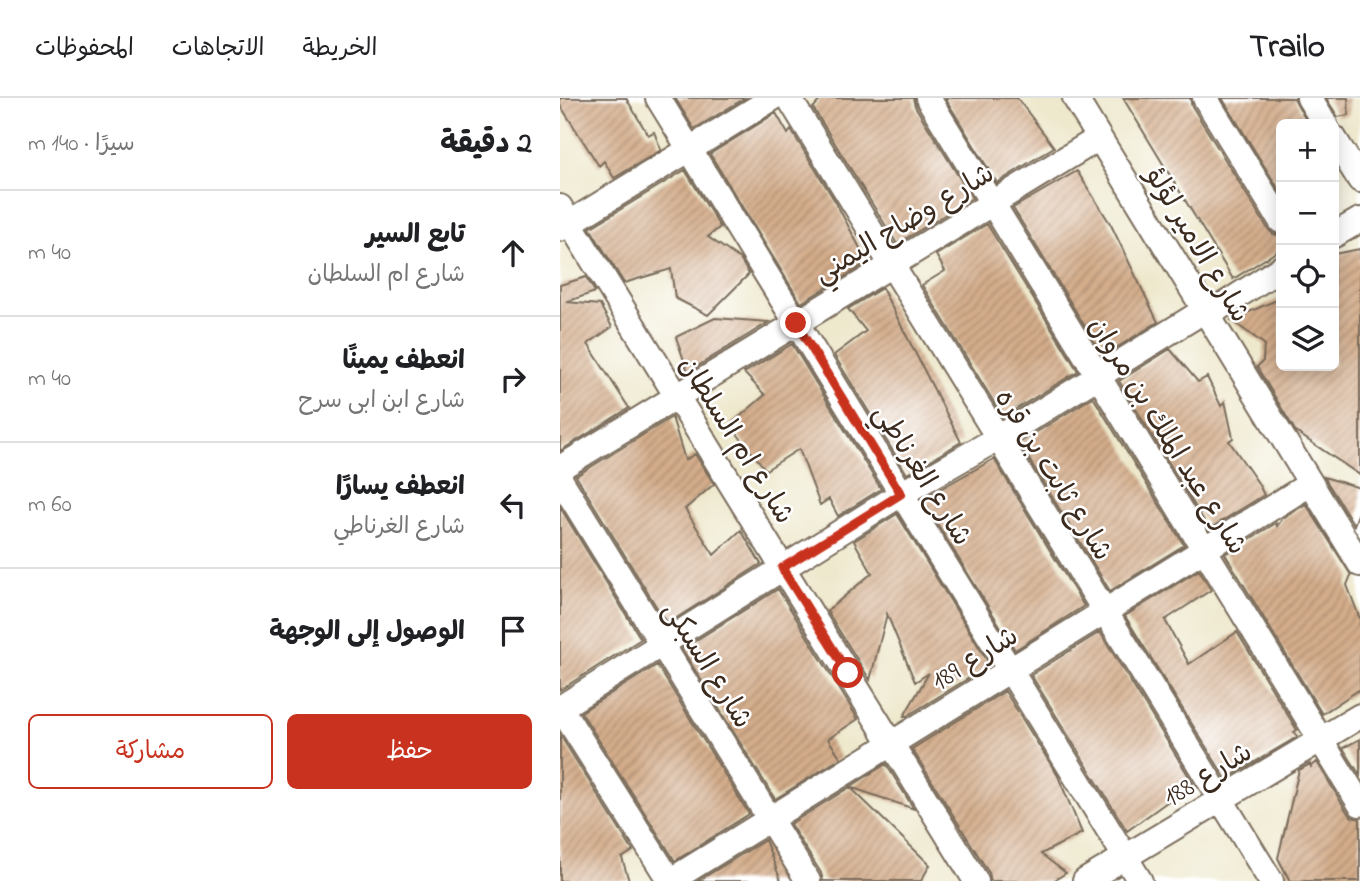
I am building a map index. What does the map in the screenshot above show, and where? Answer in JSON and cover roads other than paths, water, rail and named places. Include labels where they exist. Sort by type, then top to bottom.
[{"type":"street","name":"شارع الغرناطي","points":[[658,98],[1140,881]]},
{"type":"street","points":[[563,220],[773,98]]},
{"type":"street","name":"شارع ثابت بن قره","points":[[789,98],[1271,881]]},
{"type":"street","name":"شارع عبد الملك بن مروان","points":[[928,98],[1360,804]]},
{"type":"street","name":"شارع الامير لؤلؤ","points":[[1075,98],[1360,564]]},
{"type":"street","points":[[1205,98],[1276,213]]},
{"type":"street","points":[[1309,98],[1322,119]]},
{"type":"street","name":"شارع وضاح اليمني","points":[[560,468],[1100,138]]},
{"type":"street","points":[[1339,146],[1360,180]]},
{"type":"street","name":"شارع ام السلطان","points":[[563,220],[677,396],[976,881]]},
{"type":"street","points":[[1339,233],[1360,220]]},
{"type":"street","points":[[670,881],[560,708],[663,646],[901,494],[1276,271]]},
{"type":"street","name":"شارع السبكى","points":[[560,479],[808,881]]},
{"type":"street","name":"شارع 189","points":[[670,881],[1310,484]]},
{"type":"street","name":"شارع 188","points":[[1085,881],[1360,716]]}]
